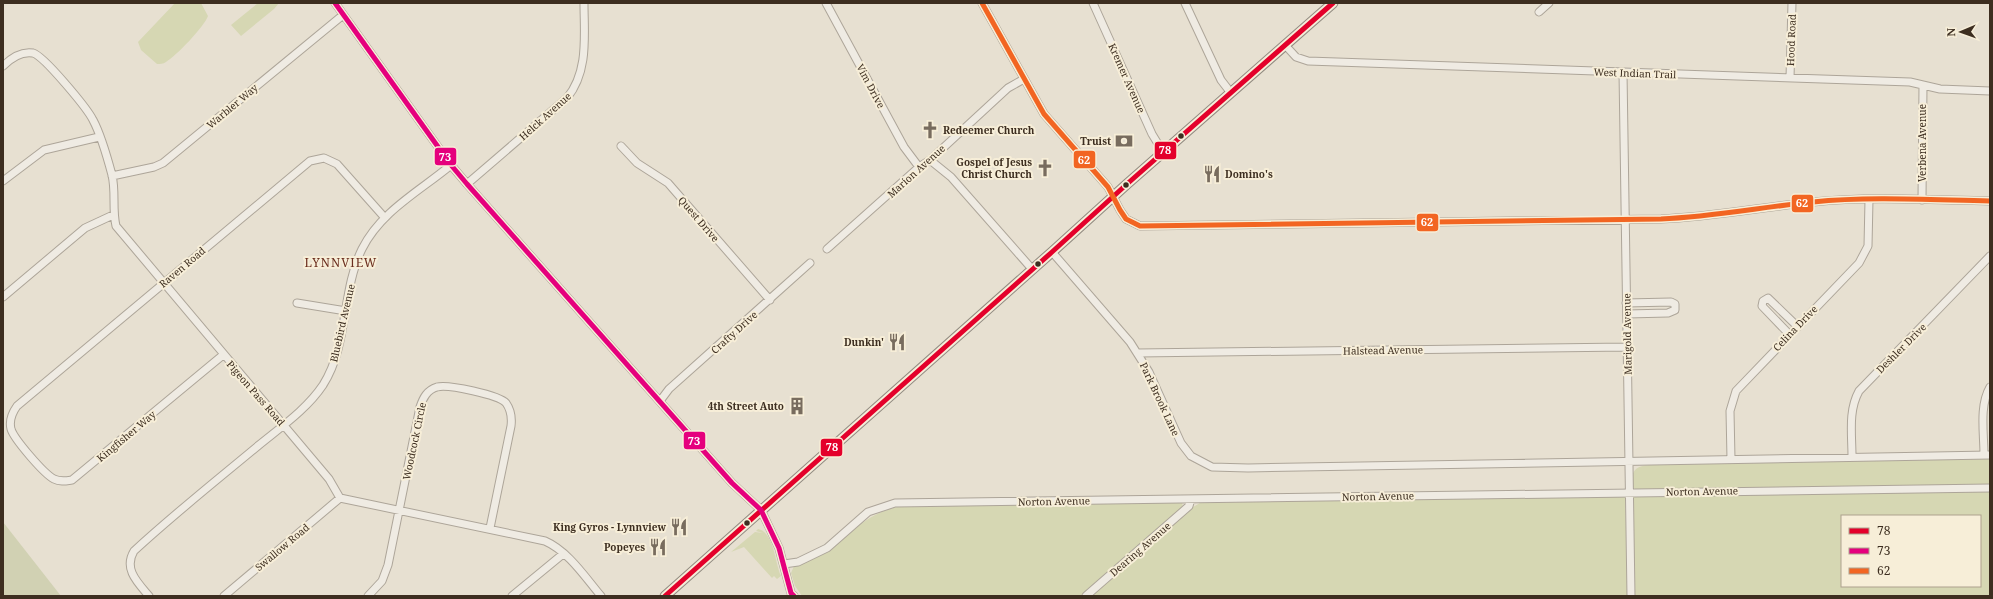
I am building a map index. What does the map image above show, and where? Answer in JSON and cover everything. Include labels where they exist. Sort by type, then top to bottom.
[{"type":"main road","points":[[665,596],[1163,152],[1333,3]]},
{"type":"street","points":[[335,3],[342,15],[467,184],[732,483],[761,510],[779,548],[791,593],[794,596]]},
{"type":"street","name":"Helck Avenue","points":[[467,184],[571,92],[578,82],[583,60],[584,3]]},
{"type":"street","name":"Vim Drive","points":[[826,3],[904,147],[919,167]]},
{"type":"street","points":[[982,3],[1044,114],[1108,187],[1120,210],[1129,221],[1135,224],[1148,226],[1626,220],[1687,218],[1814,202],[1869,200],[1990,201]]},
{"type":"street","name":"Kremer Avenue","points":[[1093,3],[1151,134],[1163,152]]},
{"type":"street","points":[[1186,3],[1221,80],[1230,93]]},
{"type":"street","points":[[1539,12],[1549,3]]},
{"type":"street","name":"Hood Road","points":[[1790,78],[1792,3]]},
{"type":"street","name":"Warbler Way","points":[[112,176],[154,167],[163,163],[342,15]]},
{"type":"street","name":"West Indian Trail","points":[[1285,45],[1296,57],[1308,61],[1910,82],[1940,89],[1990,91]]},
{"type":"street","name":"Pigeon Pass Road","points":[[3,66],[14,57],[28,53],[41,57],[82,105],[92,118],[112,176],[113,215],[116,226],[284,425],[328,479],[340,498]]},
{"type":"street","name":"Marigold Avenue","points":[[1624,72],[1631,596]]},
{"type":"street","name":"Marion Avenue","points":[[827,249],[919,167],[930,160],[1003,93],[1024,79]]},
{"type":"street","name":"Verbena Avenue","points":[[1922,200],[1923,85]]},
{"type":"street","points":[[3,181],[44,150],[99,137]]},
{"type":"street","name":"Quest Drive","points":[[621,146],[637,163],[668,183],[770,300]]},
{"type":"street","name":"Raven Road","points":[[27,451],[11,429],[12,415],[17,406],[313,159],[324,158],[337,164],[385,218]]},
{"type":"street","points":[[930,160],[951,178],[1032,269]]},
{"type":"street","name":"Bluebird Avenue","points":[[149,596],[131,572],[130,562],[134,551],[284,425],[316,395],[328,376],[336,356],[358,259],[376,227],[451,164]]},
{"type":"street","name":"Celina Drive","points":[[1731,459],[1730,411],[1733,396],[1738,386],[1866,253],[1869,238],[1869,200]]},
{"type":"street","points":[[3,297],[85,228],[113,215]]},
{"type":"street","name":"Park Brook Lane","points":[[1052,252],[1138,353],[1149,372],[1185,449],[1191,456],[1203,464],[1219,468],[1235,468],[1629,462]]},
{"type":"street","name":"Deshler Drive","points":[[1852,457],[1852,412],[1859,391],[1990,256]]},
{"type":"street","name":"Crafty Drive","points":[[660,401],[669,389],[810,263]]},
{"type":"street","points":[[1789,334],[1762,306],[1763,301],[1768,298],[1797,326]]},
{"type":"street","points":[[1626,303],[1671,302],[1675,304],[1675,310],[1668,313],[1627,314]]},
{"type":"street","points":[[297,303],[346,311]]},
{"type":"street","name":"Halstead Avenue","points":[[1138,353],[1627,347]]},
{"type":"street","name":"Kingfisher Way","points":[[27,451],[52,478],[65,481],[76,478],[223,354]]},
{"type":"street","name":"Woodcock Circle","points":[[368,596],[378,587],[385,575],[400,511],[420,407],[424,397],[429,391],[437,387],[446,386],[496,396],[506,403],[511,414],[511,426],[490,528]]},
{"type":"street","points":[[1629,462],[1987,455],[1984,410],[1985,397],[1990,387]]},
{"type":"street","name":"Norton Avenue","points":[[784,564],[798,562],[826,548],[868,512],[895,503],[1990,488]]},
{"type":"street","points":[[340,498],[490,528],[545,541],[555,546],[601,596]]},
{"type":"street","name":"Swallow Road","points":[[224,596],[340,498]]},
{"type":"street","name":"Dearing Avenue","points":[[1086,596],[1189,506],[1191,499]]},
{"type":"street","points":[[512,596],[563,554]]},
{"type":"green space","points":[[175,3],[201,3],[208,16],[196,34],[171,59],[165,63],[157,64],[141,50],[138,42]]},
{"type":"green space","points":[[258,3],[279,3],[274,9],[241,36],[231,25]]},
{"type":"green space","points":[[1990,459],[1990,486],[1635,489],[1632,483],[1634,471],[1639,467],[1649,465]]},
{"type":"green space","points":[[1990,492],[1990,596],[1634,596],[1632,497],[1636,495]]},
{"type":"green space","points":[[1625,494],[1628,596],[1090,596],[1188,510],[1200,503]]},
{"type":"green space","points":[[1182,502],[1183,508],[1083,596],[802,596],[795,586],[791,573],[794,566],[816,558],[824,553],[868,519],[886,510],[897,507]]},
{"type":"green space","points":[[3,522],[61,596],[3,596]]},
{"type":"green space","points":[[758,529],[763,531],[768,536],[771,542],[781,576],[777,579],[774,576],[772,578],[744,547],[731,552],[755,532],[763,533],[756,531]]},
{"type":"transit line","name":"73","points":[[335,3],[451,165],[732,483],[761,510],[779,548],[791,593],[794,596]]},
{"type":"transit line","name":"62","points":[[982,3],[1044,114],[1108,187],[1126,219],[1140,226],[1661,219],[1835,200],[1902,199],[1990,201]]},
{"type":"transit line","name":"78","points":[[665,596],[1127,184],[1333,3]]},
{"type":"place","name":"Redeemer Church","points":[[930,130]]},
{"type":"place","name":"Truist","points":[[1124,141]]},
{"type":"place","name":"Gospel of Jesus Christ Church","points":[[1045,168]]},
{"type":"place","name":"Domino's","points":[[1212,174]]},
{"type":"place","name":"Dunkin'","points":[[897,342]]},
{"type":"place","name":"4th Street Auto","points":[[797,406]]},
{"type":"place","name":"King Gyros - Lynnview","points":[[679,527]]},
{"type":"place","name":"Popeyes","points":[[658,547]]},
{"type":"district","name":"LYNNVIEW","points":[[341,263]]}]
